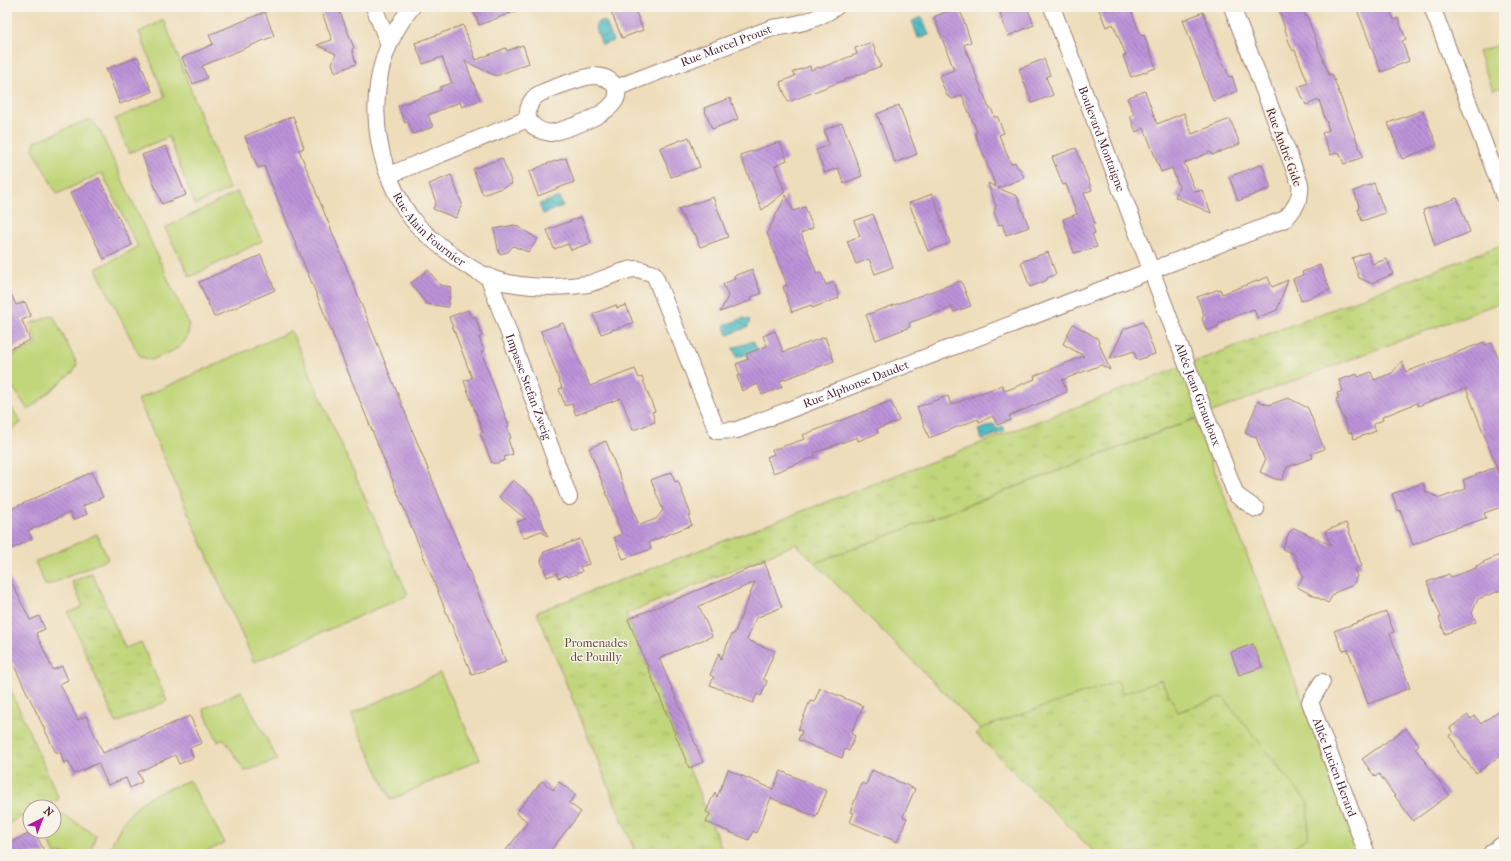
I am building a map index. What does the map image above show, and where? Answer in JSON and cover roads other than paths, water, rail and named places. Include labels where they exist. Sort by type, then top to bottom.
[{"type":"street","points":[[374,7],[389,45]]},
{"type":"street","name":"Rue Alain Fournier","points":[[412,7],[404,16],[389,45],[379,79],[376,112],[379,146],[388,176],[398,197],[417,224],[435,242],[462,262],[488,276],[507,283],[558,287],[589,283],[636,269],[654,274]]},
{"type":"street","name":"Rue Marcel Proust","points":[[616,88],[772,28],[799,25],[825,15],[836,7]]},
{"type":"street","name":"Boulevard Montaigne","points":[[1052,7],[1152,271]]},
{"type":"street","name":"Rue André Gide","points":[[1152,271],[1285,219],[1292,212],[1299,197],[1300,184],[1232,7]]},
{"type":"street","points":[[1432,7],[1504,196]]},
{"type":"street","points":[[598,76],[608,79],[616,88],[615,98],[605,112],[556,132],[544,132],[537,129],[528,120],[529,105],[536,96],[572,82],[588,77],[598,76]]},
{"type":"street","points":[[388,176],[528,120]]},
{"type":"street","name":"Rue Alphonse Daudet","points":[[654,274],[717,431],[737,430],[1152,271]]},
{"type":"street","name":"Allée Jean Giraudoux","points":[[1152,271],[1236,495],[1256,509]]},
{"type":"street","name":"Impasse Stefan Zweig","points":[[488,276],[569,497]]},
{"type":"street","name":"Allée Lucien Herard","points":[[1322,682],[1310,702],[1367,854]]},
{"type":"street","points":[[1493,854],[1504,846]]},
{"type":"water","points":[[922,17],[929,35],[918,38],[912,21]]},
{"type":"water","points":[[599,21],[606,22],[613,41],[602,45],[595,26]]},
{"type":"water","points":[[559,197],[563,206],[543,214],[539,204]]},
{"type":"water","points":[[744,318],[750,320],[748,327],[728,335],[724,325]]},
{"type":"water","points":[[753,341],[757,350],[737,358],[733,348]]},
{"type":"water","points":[[994,424],[996,429],[1003,426],[1005,431],[982,440],[978,430]]},
{"type":"park label","name":"Promenades de Pouilly","points":[[596,650]]}]
